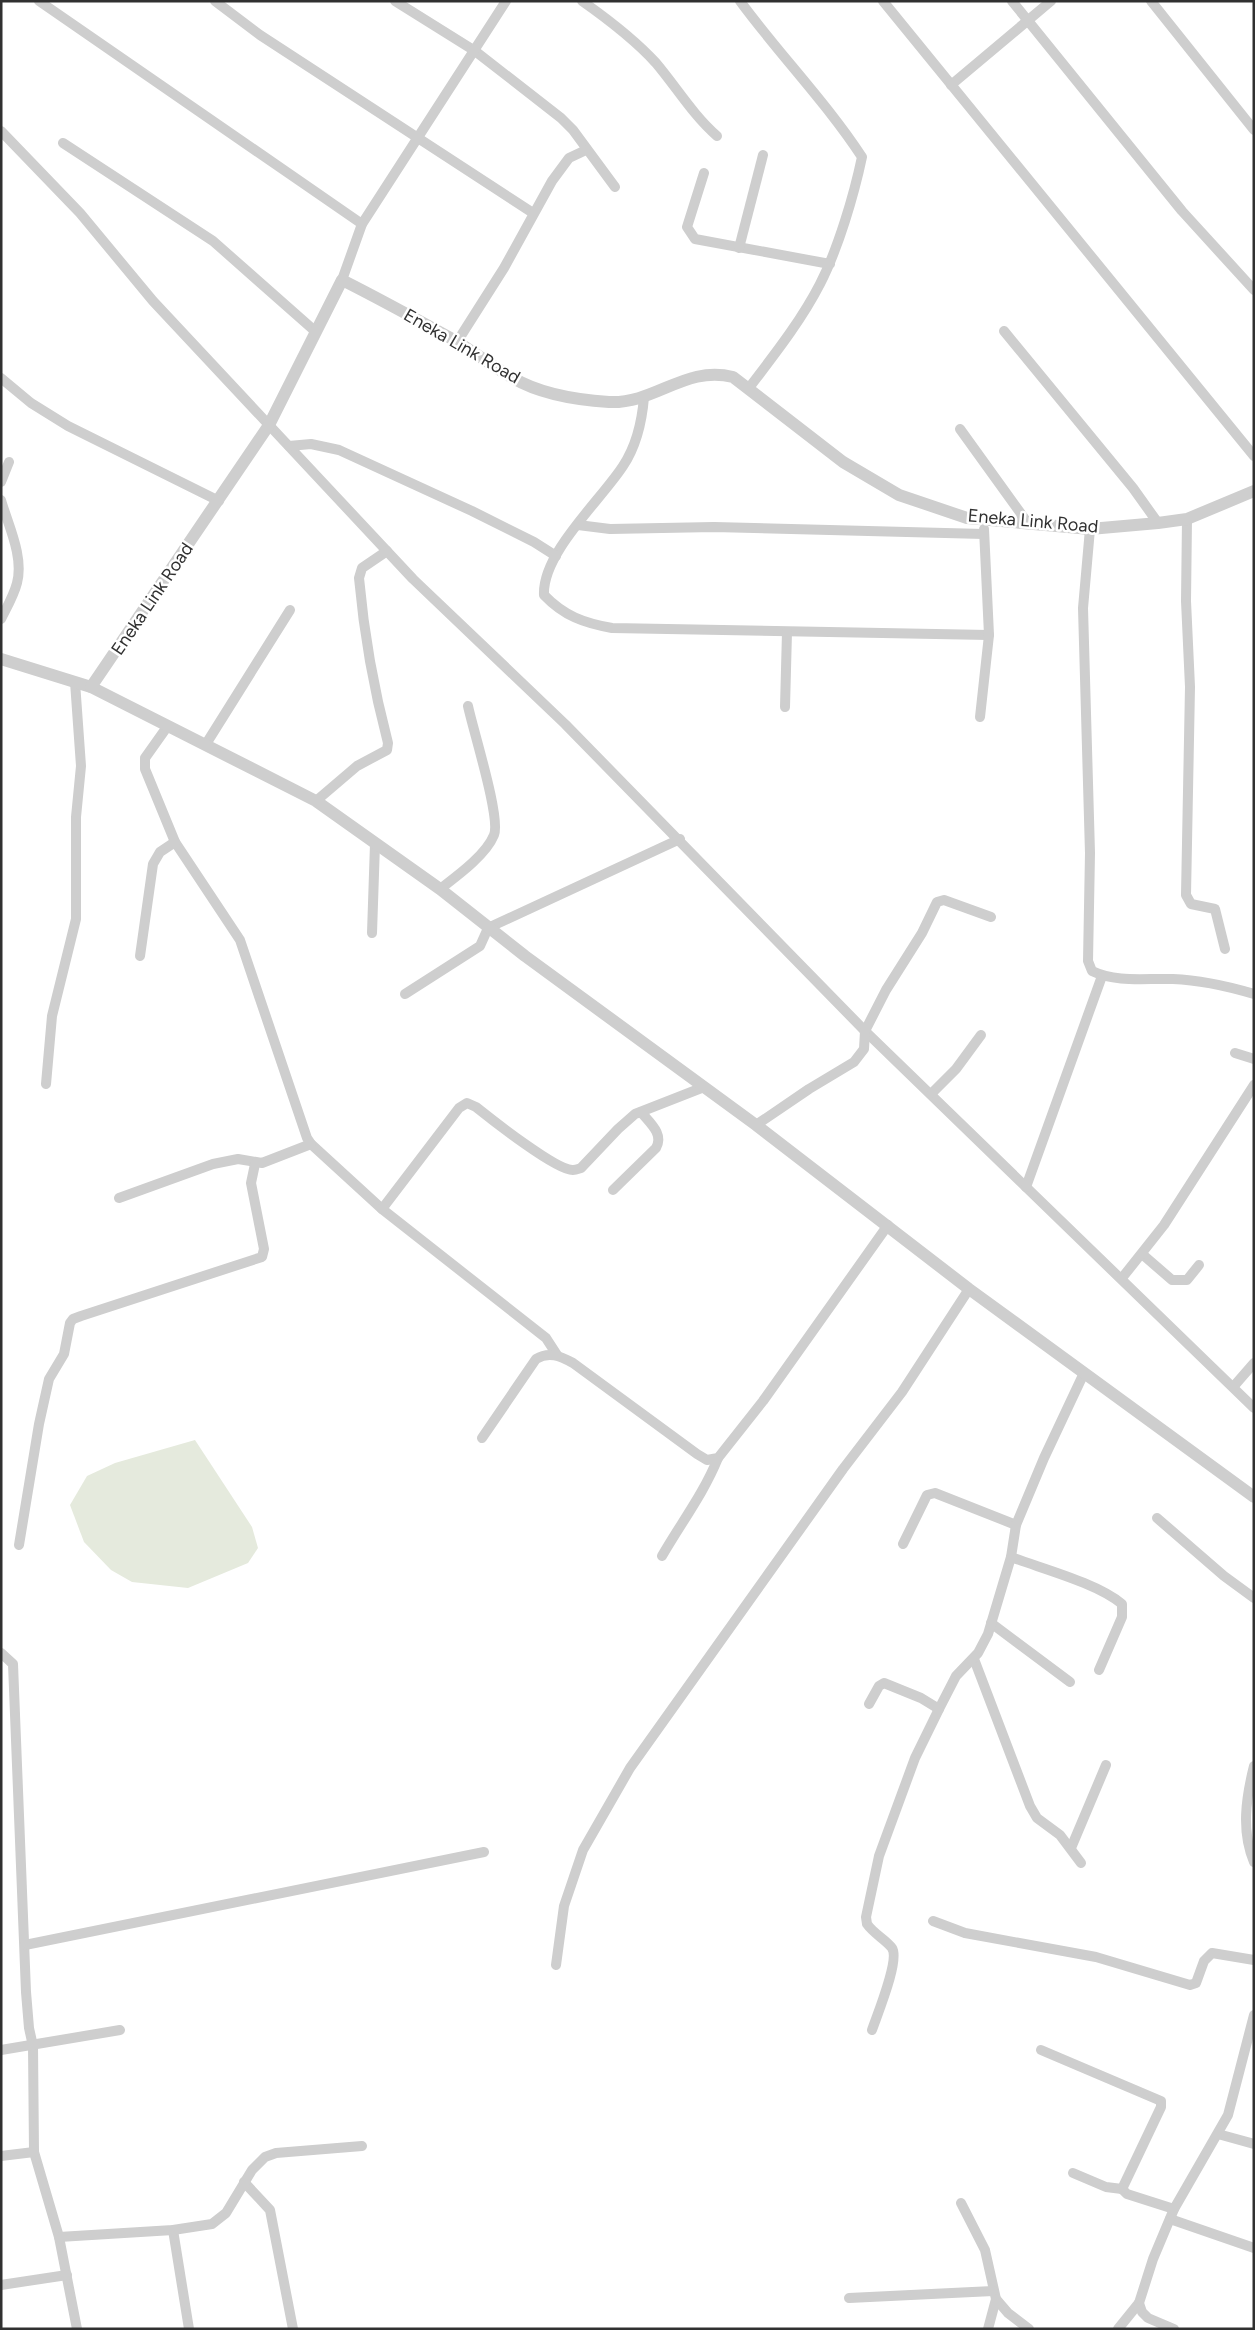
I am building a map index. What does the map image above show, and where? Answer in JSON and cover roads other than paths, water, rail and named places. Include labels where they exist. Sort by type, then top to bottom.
[{"type":"street","points":[[39,1],[362,224]]},
{"type":"street","points":[[215,1],[260,34],[330,78],[418,140],[533,213]]},
{"type":"street","points":[[395,1],[475,52],[561,118],[573,130],[615,187]]},
{"type":"street","points":[[342,280],[362,224],[475,52],[506,1]]},
{"type":"street","points":[[582,1],[635,41],[656,64],[705,126],[717,136]]},
{"type":"street","points":[[740,1],[766,37],[842,129],[862,157],[830,264],[800,316],[750,388]]},
{"type":"street","points":[[883,1],[1254,456]]},
{"type":"street","points":[[1012,1],[1182,211],[1254,290]]},
{"type":"street","points":[[951,85],[1051,1]]},
{"type":"street","points":[[1151,1],[1254,130]]},
{"type":"street","points":[[1,131],[80,213],[153,301],[387,551],[680,839],[865,1031],[932,1093],[1026,1187],[1234,1386],[1254,1408]]},
{"type":"street","points":[[63,143],[213,241],[316,332]]},
{"type":"street","points":[[457,342],[504,268],[533,213],[568,158],[586,150]]},
{"type":"street","points":[[739,248],[763,155]]},
{"type":"street","points":[[704,173],[687,227],[695,239],[830,264]]},
{"type":"street","name":"Eneka Link Road","points":[[91,687],[269,425],[342,280],[457,342],[515,380],[559,395],[610,402],[644,397],[699,375],[717,373],[725,375],[750,388],[843,462],[899,494],[967,518],[1090,529],[1158,523],[1187,520],[1254,491]]},
{"type":"street","points":[[1004,331],[1134,488],[1158,523]]},
{"type":"street","points":[[1,378],[31,403],[68,426],[219,501]]},
{"type":"street","points":[[644,397],[641,424],[633,450],[623,467],[589,507],[556,556],[544,583],[544,595],[569,616],[587,623],[612,628],[989,635]]},
{"type":"street","points":[[960,428],[1028,522]]},
{"type":"street","points":[[289,446],[311,444],[339,450],[472,511],[534,542],[556,556]]},
{"type":"street","points":[[1,482],[9,462]]},
{"type":"street","points":[[1,500],[12,537],[18,570],[17,583],[1,619]]},
{"type":"street","points":[[980,717],[989,635],[984,519]]},
{"type":"street","points":[[1187,520],[1186,601],[1190,687],[1186,895],[1191,904],[1215,909],[1225,949]]},
{"type":"street","points":[[578,525],[610,529],[714,527],[984,534]]},
{"type":"street","points":[[1090,529],[1083,608],[1090,853],[1088,961],[1092,971],[1102,976],[1139,980],[1172,979],[1202,981],[1254,994]]},
{"type":"street","points":[[316,801],[357,766],[387,750],[388,744],[372,672],[359,578],[362,568],[387,551]]},
{"type":"street","points":[[206,744],[290,610]]},
{"type":"street","points":[[785,707],[787,632]]},
{"type":"street","points":[[1,659],[91,687],[316,801],[440,889],[525,956],[756,1125],[970,1288],[1254,1497]]},
{"type":"street","points":[[46,1084],[52,1016],[76,919],[76,817],[81,766],[74,682]]},
{"type":"street","points":[[440,889],[468,867],[490,842],[495,830],[494,811],[468,706]]},
{"type":"street","points":[[167,727],[145,758],[144,764],[175,842],[240,940],[304,1130],[311,1144],[382,1210],[546,1338],[558,1355]]},
{"type":"street","points":[[405,994],[480,946],[489,926],[680,839]]},
{"type":"street","points":[[140,956],[153,864],[160,852],[175,842]]},
{"type":"street","points":[[372,933],[375,844]]},
{"type":"street","points":[[756,1125],[809,1089],[854,1062],[864,1048],[865,1031],[886,990],[922,933],[937,902],[944,900],[992,917]]},
{"type":"street","points":[[1026,1187],[1102,976]]},
{"type":"street","points":[[932,1093],[956,1069],[980,1035]]},
{"type":"street","points":[[1235,1053],[1254,1058]]},
{"type":"street","points":[[1122,1278],[1142,1254],[1199,1172],[1254,1085]]},
{"type":"street","points":[[382,1210],[459,1108],[467,1103],[476,1106],[525,1144],[563,1167],[573,1170],[581,1168],[618,1128],[641,1112],[704,1087]]},
{"type":"street","points":[[613,1190],[660,1142],[658,1133],[641,1112]]},
{"type":"street","points":[[119,1198],[213,1164],[238,1159],[255,1164],[311,1144]]},
{"type":"street","points":[[19,1545],[39,1424],[49,1379],[64,1354],[70,1323],[73,1319],[80,1316],[262,1256],[264,1249],[251,1183],[252,1170],[255,1164]]},
{"type":"street","points":[[662,1556],[683,1519],[707,1485],[718,1458],[763,1401],[888,1225]]},
{"type":"street","points":[[1142,1254],[1172,1280],[1187,1280],[1199,1265]]},
{"type":"street","points":[[556,1965],[564,1906],[583,1850],[630,1768],[843,1468],[902,1392],[970,1288]]},
{"type":"street","points":[[482,1438],[536,1358],[544,1353],[558,1355],[574,1363],[697,1454],[707,1460],[718,1458]]},
{"type":"street","points":[[1234,1386],[1254,1363]]},
{"type":"street","points":[[872,2030],[892,1968],[894,1953],[891,1947],[873,1932],[867,1924],[869,1903],[879,1856],[915,1758],[939,1709],[956,1676],[974,1659],[984,1642],[1011,1557],[1016,1525],[1044,1458],[1084,1373]]},
{"type":"street","points":[[903,1544],[927,1495],[935,1493],[1016,1525]]},
{"type":"street","points":[[1157,1518],[1224,1576],[1254,1598]]},
{"type":"street","points":[[1011,1557],[1086,1585],[1115,1598],[1122,1604],[1122,1616],[1098,1670]]},
{"type":"street","points":[[991,1623],[1070,1682]]},
{"type":"street","points":[[1,1654],[13,1664],[29,2028],[33,2046],[34,2152],[59,2237],[77,2329]]},
{"type":"street","points":[[974,1659],[1030,1806],[1037,1818],[1060,1835],[1081,1864]]},
{"type":"street","points":[[869,1704],[879,1686],[884,1683],[921,1698],[939,1709]]},
{"type":"street","points":[[1071,1848],[1106,1765]]},
{"type":"street","points":[[1254,1766],[1245,1829],[1246,1845],[1254,1862]]},
{"type":"street","points":[[25,1945],[484,1852]]},
{"type":"street","points":[[933,1922],[965,1933],[1096,1957],[1190,1985],[1196,1983],[1204,1961],[1212,1952],[1254,1960]]},
{"type":"street","points":[[1118,2329],[1139,2303],[1174,2209],[1228,2115],[1254,2015]]},
{"type":"street","points":[[1,2050],[120,2030]]},
{"type":"street","points":[[1041,2050],[1162,2102],[1122,2189]]},
{"type":"street","points":[[1218,2134],[1254,2144]]},
{"type":"street","points":[[59,2237],[173,2230],[212,2224],[226,2213],[252,2170],[265,2157],[276,2153],[362,2146]]},
{"type":"street","points":[[1,2156],[34,2152]]},
{"type":"street","points":[[1073,2174],[1106,2187],[1122,2189],[1127,2194],[1174,2209]]},
{"type":"street","points":[[244,2182],[270,2210],[293,2329]]},
{"type":"street","points":[[962,2203],[985,2250],[995,2295],[1008,2313],[1029,2329]]},
{"type":"street","points":[[1170,2219],[1254,2248]]},
{"type":"street","points":[[173,2230],[189,2329]]},
{"type":"street","points":[[1,2285],[67,2276]]},
{"type":"street","points":[[849,2298],[995,2295]]},
{"type":"street","points":[[988,2329],[995,2295]]},
{"type":"street","points":[[1139,2303],[1142,2312],[1148,2318],[1174,2329]]}]
